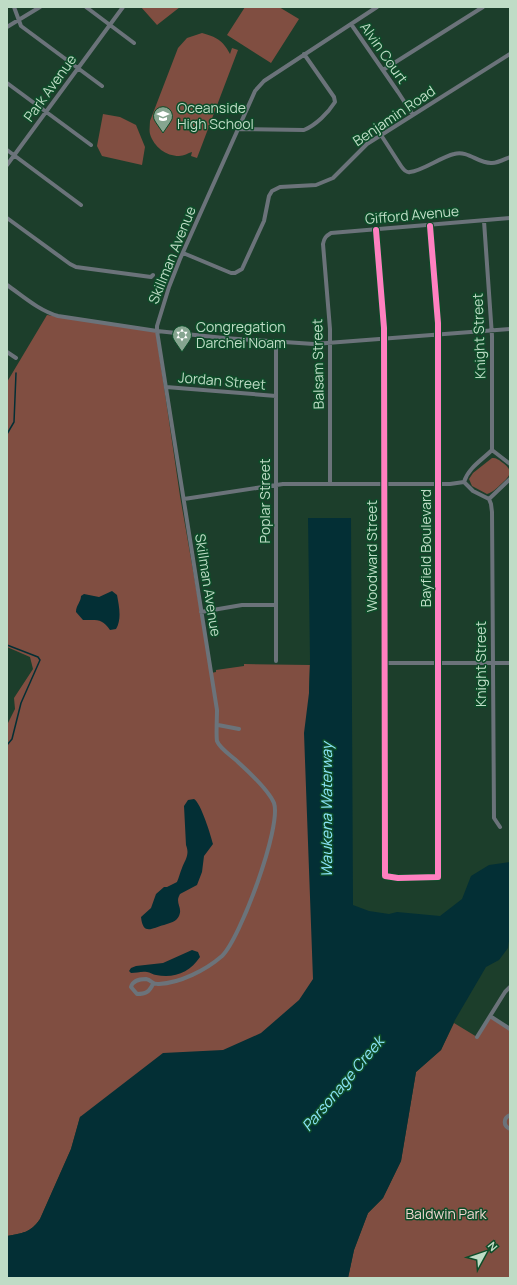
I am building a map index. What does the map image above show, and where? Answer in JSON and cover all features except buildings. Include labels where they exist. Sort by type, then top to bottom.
[{"type":"street","points":[[14,7],[21,26],[102,86]]},
{"type":"street","points":[[7,27],[40,7]]},
{"type":"street","points":[[86,7],[134,43]]},
{"type":"street","name":"Park Avenue","points":[[7,165],[123,7]]},
{"type":"street","name":"Skillman Avenue","points":[[153,984],[168,984],[184,979],[210,964],[222,955],[230,946],[238,930],[265,857],[275,821],[275,809],[271,797],[255,778],[217,741],[217,710],[157,326],[169,287],[183,253],[255,91],[260,84],[377,7]]},
{"type":"street","points":[[383,70],[483,7]]},
{"type":"street","name":"Alvin Court","points":[[351,24],[412,115]]},
{"type":"street","points":[[238,129],[304,130],[310,127],[331,107],[335,102],[334,97],[304,54]]},
{"type":"street","name":"Benjamin Road","points":[[183,253],[231,273],[240,272],[264,221],[268,196],[272,191],[280,187],[316,185],[329,180],[338,174],[361,148],[510,54]]},
{"type":"street","points":[[7,83],[91,145]]},
{"type":"street","points":[[381,135],[400,166],[408,172],[416,171],[455,153],[467,154],[491,163],[510,157]]},
{"type":"street","points":[[7,150],[81,205]]},
{"type":"street","points":[[7,218],[76,267],[151,277],[153,275]]},
{"type":"street","name":"Gifford Avenue","points":[[323,244],[326,235],[331,233],[430,226],[510,218]]},
{"type":"street","name":"Knight Street","points":[[484,221],[492,331],[492,450]]},
{"type":"street","name":"Bayfield Boulevard","points":[[430,226],[438,323],[438,871]]},
{"type":"street","name":"Woodward Street","points":[[376,230],[384,339],[385,876],[438,877],[438,871]]},
{"type":"street","name":"Balsam Street","points":[[323,244],[330,329],[330,484]]},
{"type":"street","points":[[7,285],[40,309],[48,313],[157,331],[224,338],[314,344],[510,329]]},
{"type":"street","name":"Poplar Street","points":[[276,342],[276,661]]},
{"type":"street","points":[[7,352],[16,358]]},
{"type":"street","name":"Jordan Street","points":[[166,387],[276,396]]},
{"type":"street","points":[[464,482],[466,475],[470,470],[492,450],[510,464]]},
{"type":"street","points":[[184,499],[282,484],[439,484],[464,482],[473,491],[489,499],[510,479]]},
{"type":"street","name":"Knight Street","points":[[489,499],[492,512],[494,818],[500,827]]},
{"type":"street","points":[[201,612],[242,605],[276,605]]},
{"type":"street","points":[[384,663],[510,663]]},
{"type":"street","points":[[218,725],[239,729]]},
{"type":"street","points":[[145,979],[153,984],[150,991],[143,994],[135,993],[131,987],[135,981],[145,979]]},
{"type":"street","points":[[477,1037],[505,992],[510,987]]},
{"type":"street","points":[[490,1016],[510,1029]]},
{"type":"street","points":[[509,1115],[504,1121],[509,1129]]},
{"type":"green space","points":[[141,7],[180,7],[157,25]]},
{"type":"green space","points":[[245,7],[279,7],[299,19],[271,63],[227,35]]},
{"type":"green space","points":[[202,33],[222,42],[230,54],[232,48],[238,50],[197,158],[191,156],[192,152],[181,156],[174,156],[161,150],[154,143],[150,134],[150,121],[178,48],[187,38]]},
{"type":"green space","points":[[103,114],[120,117],[136,125],[145,147],[142,165],[102,156],[97,146]]},
{"type":"green space","points":[[47,315],[156,332],[180,496],[211,673],[216,672],[216,670],[244,666],[244,664],[310,665],[309,693],[316,980],[294,1020],[80,1117],[71,1149],[40,1219],[26,1232],[7,1236],[7,725],[15,709],[14,698],[33,669],[30,657],[7,647],[7,382]]},
{"type":"green space","points":[[492,458],[498,459],[507,466],[510,472],[508,477],[496,489],[487,494],[472,486],[469,479],[473,473]]},
{"type":"green space","name":"Baldwin Park","points":[[490,1016],[510,1029],[510,1278],[348,1278],[354,1250],[368,1213],[383,1198],[401,1161],[416,1072],[441,1050],[454,1023],[477,1037]]},
{"type":"water","points":[[308,518],[351,518],[353,905],[369,911],[389,914],[397,912],[440,916],[462,899],[471,876],[489,865],[510,862],[510,934],[508,948],[499,960],[486,967],[455,1020],[441,1050],[416,1072],[401,1161],[383,1198],[368,1213],[354,1250],[348,1278],[7,1278],[7,1236],[26,1232],[40,1219],[71,1149],[80,1117],[163,1053],[223,1050],[261,1033],[299,1000],[313,979],[304,733],[309,693],[310,660]]},
{"type":"water","points":[[112,591],[117,595],[119,608],[119,621],[116,629],[110,630],[99,620],[83,620],[76,612],[81,596],[84,594],[99,597]]},
{"type":"water","points":[[194,799],[203,813],[213,844],[204,856],[202,872],[197,885],[179,896],[178,900],[180,911],[178,918],[168,924],[152,929],[146,929],[142,923],[141,917],[151,908],[156,894],[164,887],[177,882],[187,857],[184,806],[188,800]]},
{"type":"water","points":[[192,950],[198,952],[200,957],[191,967],[175,975],[163,976],[148,972],[131,973],[129,971],[131,968],[136,966],[163,963]]},
{"type":"waterway","points":[[7,434],[14,422],[16,373]]},
{"type":"waterway","points":[[7,645],[38,657],[40,660],[21,703],[12,739],[7,745]]},
{"type":"cycle path","points":[[376,230],[384,328],[385,876],[398,878],[438,877],[438,323],[430,226]]},
{"type":"place","name":"Oceanside High School","points":[[163,133]]},
{"type":"place","name":"Congregation Darchei Noam","points":[[182,352]]},
{"type":"water label","name":"Waukena Waterway","points":[[327,810]]},
{"type":"water label","name":"Parsonage Creek","points":[[343,1084]]}]
